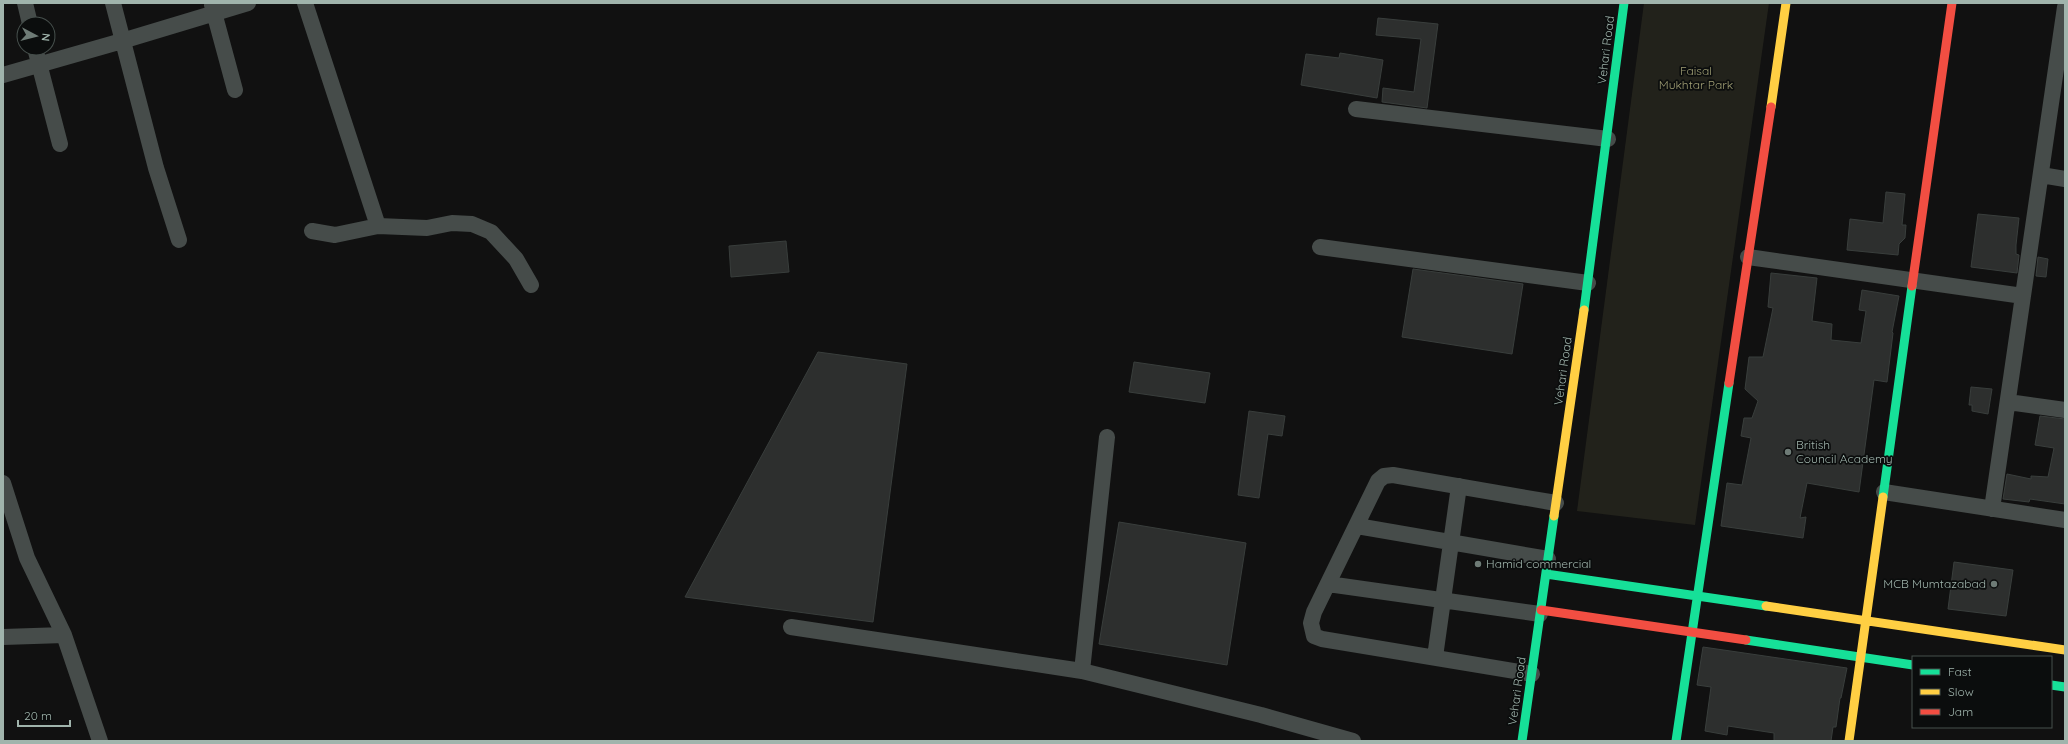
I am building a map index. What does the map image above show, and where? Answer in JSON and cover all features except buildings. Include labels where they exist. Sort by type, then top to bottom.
[{"type":"street","points":[[25,3],[28,16]]},
{"type":"street","points":[[113,3],[156,168],[179,240]]},
{"type":"street","points":[[3,75],[39,66],[122,41],[212,8],[248,3]]},
{"type":"street","points":[[305,3],[378,226]]},
{"type":"street","name":"Vehari Road","points":[[1522,741],[1608,139],[1624,3]]},
{"type":"street","points":[[1676,741],[1786,3]]},
{"type":"street","points":[[1849,741],[1859,658],[1884,492],[1952,3]]},
{"type":"street","points":[[1992,509],[2041,175],[2061,62],[2065,7]]},
{"type":"street","points":[[212,8],[235,90]]},
{"type":"street","points":[[37,56],[60,144]]},
{"type":"street","points":[[1356,109],[1608,139]]},
{"type":"street","points":[[2041,175],[2065,179]]},
{"type":"street","points":[[312,231],[335,235],[378,226],[427,228],[452,223],[472,224],[491,232],[516,259],[531,285]]},
{"type":"street","points":[[1320,247],[1588,283]]},
{"type":"street","points":[[1748,257],[2023,296]]},
{"type":"street","points":[[2008,402],[2065,410]]},
{"type":"street","points":[[1082,671],[1107,437]]},
{"type":"street","points":[[1532,674],[1322,639],[1314,636],[1311,624],[1314,612],[1378,481],[1384,476],[1392,475],[1556,503]]},
{"type":"street","points":[[3,483],[27,558],[64,635],[100,741]]},
{"type":"street","points":[[1435,658],[1459,486]]},
{"type":"street","points":[[1884,492],[2065,520]]},
{"type":"street","points":[[1357,526],[1451,542],[1547,567],[1697,596],[1865,622],[2065,650]]},
{"type":"street","points":[[1328,584],[1692,632],[1912,665]]},
{"type":"street","points":[[791,627],[1082,671],[1261,715],[1353,741]]},
{"type":"street","points":[[3,637],[64,635]]},
{"type":"street","points":[[2052,685],[2065,687]]},
{"type":"green space","name":"Faisal Mukhtar Park","points":[[1644,3],[1769,3],[1695,525],[1577,511]]},
{"type":"traffic: fast","points":[[1584,310],[1624,3]]},
{"type":"traffic: fast","points":[[1883,497],[1912,286]]},
{"type":"traffic: fast","points":[[1676,741],[1729,383]]},
{"type":"traffic: fast","points":[[1522,741],[1554,516]]},
{"type":"traffic: fast","points":[[1546,574],[1766,606]]},
{"type":"traffic: fast","points":[[1746,640],[1912,665]]},
{"type":"traffic: fast","points":[[2052,685],[2065,687]]},
{"type":"traffic: slow","points":[[1771,107],[1786,3]]},
{"type":"traffic: slow","points":[[1554,516],[1584,310]]},
{"type":"traffic: slow","points":[[1849,741],[1883,497]]},
{"type":"traffic: slow","points":[[1766,606],[2065,650]]},
{"type":"traffic: jam","points":[[1912,286],[1952,3]]},
{"type":"traffic: jam","points":[[1729,383],[1771,107]]},
{"type":"traffic: jam","points":[[1541,610],[1746,640]]},
{"type":"place","name":"British Council Academy","points":[[1788,452]]},
{"type":"place","name":"Hamid commercial","points":[[1478,564]]},
{"type":"place","name":"MCB Mumtazabad","points":[[1994,584]]}]
